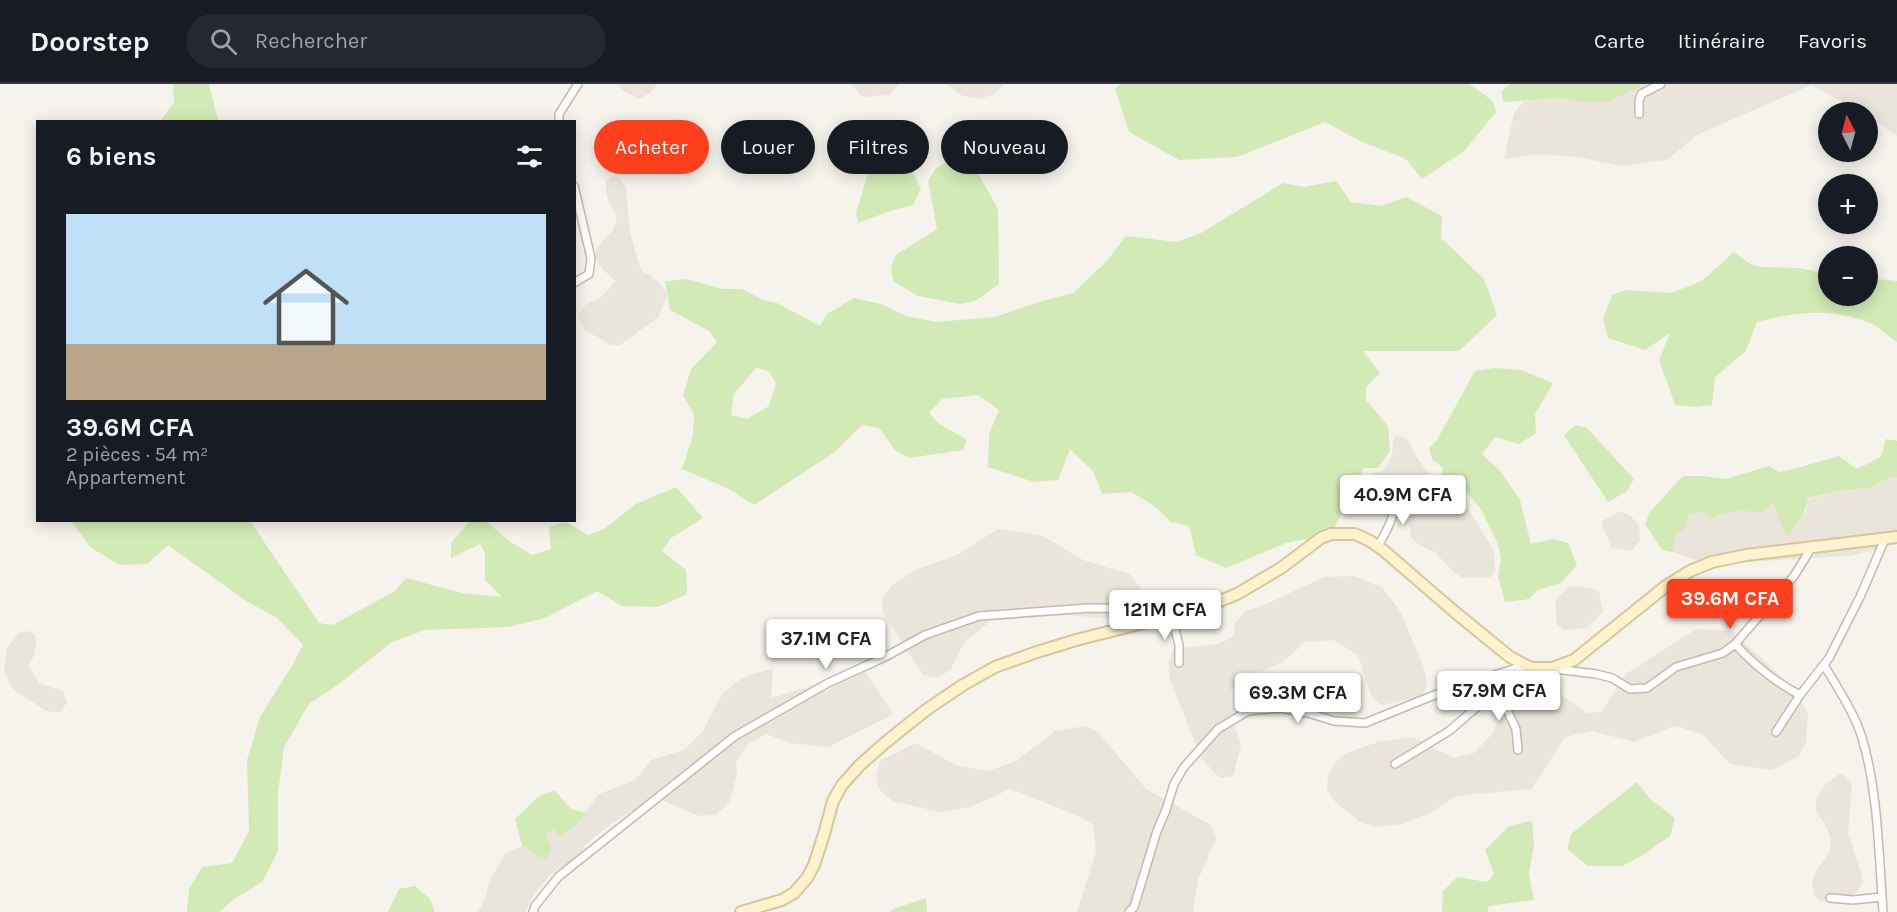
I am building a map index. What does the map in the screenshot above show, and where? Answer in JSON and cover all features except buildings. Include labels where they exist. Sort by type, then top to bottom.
[{"type":"main road","points":[[741,912],[782,900],[794,893],[807,878],[814,865],[833,801],[842,785],[878,750],[935,704],[963,685],[995,667],[1034,653],[1076,640],[1203,609],[1237,594],[1281,568],[1321,538],[1331,534],[1355,534],[1378,546],[1510,657],[1531,668],[1552,668],[1574,660],[1666,586],[1690,571],[1712,562],[1746,555],[1897,537]]},
{"type":"street","points":[[559,120],[559,114],[578,84]]},
{"type":"street","points":[[1639,114],[1641,94],[1661,84]]},
{"type":"street","points":[[576,194],[591,258],[589,274],[576,282]]},
{"type":"street","points":[[1378,546],[1389,528],[1395,511],[1397,494]]},
{"type":"street","points":[[1776,732],[1824,665],[1860,597],[1885,539]]},
{"type":"street","points":[[1552,668],[1611,678],[1630,689],[1647,688],[1676,667],[1723,653],[1735,644],[1794,576],[1812,548]]},
{"type":"street","points":[[533,912],[535,906],[558,877],[735,736],[828,683],[885,657],[925,635],[979,616],[1089,608],[1203,609]]},
{"type":"street","points":[[1172,617],[1179,645],[1179,663]]},
{"type":"street","points":[[1735,644],[1754,665],[1800,696]]},
{"type":"street","points":[[1395,764],[1449,731],[1526,665]]},
{"type":"street","points":[[1129,912],[1134,908],[1174,784],[1184,767],[1218,729],[1248,711],[1280,708],[1334,721],[1365,723],[1447,690],[1526,665]]},
{"type":"street","points":[[1824,665],[1862,737],[1873,793],[1883,912]]},
{"type":"street","points":[[1497,689],[1516,729],[1518,750]]},
{"type":"street","points":[[1830,898],[1853,900],[1882,897]]},
{"type":"shaded area","points":[[617,84],[657,84],[650,93],[639,99],[624,91]]},
{"type":"shaded area","points":[[851,84],[899,84],[889,95],[862,97]]},
{"type":"shaded area","points":[[946,84],[1004,84],[993,95],[977,99],[963,96]]},
{"type":"shaded area","points":[[1640,84],[1897,84],[1897,136],[1878,123],[1878,102],[1843,102],[1811,85],[1697,135],[1667,160],[1621,166],[1577,157],[1539,154],[1504,159],[1514,113],[1524,101],[1560,98],[1582,102],[1640,87]]},
{"type":"shaded area","points":[[613,176],[620,179],[626,188],[630,233],[640,267],[644,273],[648,273],[657,280],[667,294],[659,317],[620,345],[610,345],[586,332],[578,317],[586,304],[601,297],[616,281],[597,262],[595,252],[602,241],[613,231],[617,216],[609,203],[606,192],[606,180]]},
{"type":"shaded area","points":[[1396,436],[1404,437],[1409,441],[1415,455],[1433,479],[1440,482],[1449,493],[1467,507],[1494,551],[1495,572],[1491,577],[1463,578],[1451,570],[1436,553],[1416,543],[1411,537],[1409,520],[1416,509],[1410,496],[1385,499],[1375,497],[1370,478],[1387,465],[1392,455],[1393,441]]},
{"type":"shaded area","points":[[1891,477],[1897,477],[1897,544],[1850,556],[1708,564],[1673,552],[1677,534],[1686,527],[1689,515],[1706,512],[1711,519],[1725,511],[1746,510],[1759,513],[1775,503],[1780,522],[1792,527],[1806,511],[1808,499],[1843,490],[1869,488]]},
{"type":"shaded area","points":[[1619,511],[1631,516],[1639,526],[1640,541],[1631,551],[1611,547],[1601,522]]},
{"type":"shaded area","points":[[998,529],[1043,536],[1083,560],[1129,574],[1140,586],[1142,600],[1124,620],[1067,615],[991,621],[965,641],[951,669],[938,678],[923,675],[883,613],[882,599],[891,586],[915,570],[959,554]]},
{"type":"shaded area","points":[[1353,576],[1382,587],[1400,611],[1424,668],[1427,683],[1423,697],[1381,705],[1371,696],[1358,655],[1333,640],[1305,642],[1283,662],[1241,681],[1230,690],[1229,705],[1241,746],[1233,776],[1220,778],[1201,758],[1169,677],[1169,663],[1173,649],[1218,644],[1233,637],[1235,623],[1244,612],[1324,577]]},
{"type":"shaded area","points":[[1569,586],[1591,588],[1599,592],[1603,612],[1587,628],[1564,630],[1557,625],[1555,604],[1558,597]]},
{"type":"shaded area","points":[[1696,629],[1732,631],[1791,686],[1808,713],[1806,742],[1799,756],[1772,770],[1730,764],[1702,734],[1675,726],[1634,742],[1592,731],[1565,737],[1532,789],[1456,796],[1431,813],[1402,824],[1374,827],[1360,822],[1336,803],[1327,790],[1328,775],[1335,763],[1346,753],[1378,742],[1412,737],[1454,758],[1474,753],[1494,732],[1507,689],[1520,682],[1550,686],[1586,713],[1601,712],[1626,674]]},
{"type":"shaded area","points":[[30,631],[35,635],[36,644],[34,656],[28,665],[39,683],[63,691],[67,703],[59,713],[46,711],[14,690],[4,669],[7,648],[19,633]]},
{"type":"shaded area","points":[[773,669],[771,698],[815,685],[823,692],[865,672],[894,714],[828,747],[790,743],[766,734],[748,744],[736,762],[737,773],[730,801],[717,814],[699,816],[654,797],[614,822],[586,844],[579,855],[551,874],[532,897],[526,912],[478,912],[485,899],[489,882],[505,854],[522,846],[537,856],[546,836],[553,829],[562,837],[574,827],[599,794],[635,780],[651,760],[684,750],[703,731],[722,694],[739,680]]},
{"type":"shaded area","points":[[1086,726],[1099,733],[1146,789],[1211,825],[1216,839],[1198,880],[1193,912],[1077,912],[1096,852],[1093,825],[1081,817],[1010,789],[970,807],[940,812],[892,801],[879,789],[876,775],[880,761],[916,743],[958,766],[988,771],[1016,761],[1055,731]]},
{"type":"shaded area","points":[[1841,773],[1852,784],[1848,833],[1863,883],[1851,899],[1821,902],[1815,897],[1812,883],[1816,871],[1829,853],[1831,838],[1825,824],[1816,813],[1816,798],[1825,785]]},
{"type":"green space","points":[[173,84],[209,84],[218,120],[162,120],[174,102]]},
{"type":"green space","points":[[1120,84],[1469,84],[1493,101],[1496,112],[1464,151],[1422,179],[1406,159],[1360,141],[1325,122],[1237,157],[1179,160],[1129,132],[1115,89]]},
{"type":"green space","points":[[1510,84],[1640,84],[1640,87],[1607,102],[1582,102],[1560,98],[1503,102],[1502,91]]},
{"type":"green space","points":[[941,166],[941,174],[978,174],[998,209],[999,284],[975,301],[960,304],[918,296],[893,281],[891,268],[896,255],[937,229],[928,181],[936,168]]},
{"type":"green space","points":[[868,174],[914,174],[921,189],[913,205],[858,223],[856,213]]},
{"type":"green space","points":[[1336,181],[1351,202],[1381,206],[1406,197],[1442,216],[1441,238],[1484,279],[1497,315],[1459,351],[1363,351],[1380,373],[1366,387],[1366,400],[1388,426],[1390,451],[1378,468],[1364,468],[1331,534],[1286,543],[1226,568],[1196,555],[1189,526],[1171,522],[1153,505],[1131,492],[1102,494],[1093,471],[1070,449],[1058,480],[1034,482],[988,467],[989,434],[999,410],[978,395],[942,399],[929,413],[938,423],[967,440],[963,450],[909,458],[895,450],[879,428],[862,425],[835,452],[754,505],[727,488],[682,469],[693,435],[694,414],[683,396],[691,369],[717,342],[709,331],[670,310],[665,281],[687,279],[722,289],[742,289],[763,300],[777,303],[820,326],[827,314],[854,298],[881,304],[906,316],[936,322],[995,317],[1073,293],[1106,262],[1126,236],[1177,242],[1201,233],[1283,183],[1304,187]],"holes":[[[757,367],[769,372],[776,383],[769,406],[747,419],[731,415],[734,394]]]},
{"type":"green space","points":[[1734,252],[1750,264],[1762,267],[1799,268],[1818,272],[1818,306],[1878,306],[1878,279],[1897,281],[1897,342],[1870,323],[1827,313],[1800,314],[1757,322],[1746,351],[1715,377],[1712,405],[1696,407],[1675,405],[1659,360],[1670,333],[1645,350],[1608,338],[1603,319],[1612,295],[1626,290],[1671,293],[1702,281]]},
{"type":"green space","points":[[1495,368],[1521,370],[1553,383],[1535,414],[1536,433],[1519,444],[1495,437],[1482,454],[1500,471],[1520,500],[1531,544],[1554,539],[1568,543],[1577,565],[1561,583],[1538,590],[1529,599],[1505,602],[1498,576],[1501,557],[1497,542],[1481,509],[1464,489],[1441,479],[1443,468],[1432,459],[1429,448],[1437,440],[1475,371]]},
{"type":"green space","points":[[1576,425],[1587,428],[1634,479],[1627,491],[1608,502],[1564,435]]},
{"type":"green space","points":[[1886,439],[1897,441],[1897,477],[1891,477],[1869,488],[1843,490],[1808,498],[1802,515],[1788,537],[1774,503],[1759,513],[1734,511],[1711,519],[1705,512],[1689,515],[1686,527],[1677,534],[1673,552],[1662,550],[1645,524],[1650,512],[1683,476],[1726,479],[1769,466],[1779,472],[1839,456],[1857,469],[1881,457]]},
{"type":"green space","points":[[676,487],[703,518],[671,538],[662,551],[686,570],[687,594],[658,607],[622,606],[597,591],[545,618],[508,627],[425,630],[392,642],[339,684],[309,704],[284,747],[278,792],[278,851],[262,882],[234,899],[219,912],[187,912],[189,889],[202,867],[232,863],[249,831],[247,760],[260,717],[303,645],[276,617],[246,601],[168,545],[147,564],[119,565],[90,547],[72,522],[251,522],[319,623],[332,625],[395,591],[406,578],[462,593],[502,597],[485,580],[485,553],[480,544],[451,558],[451,543],[469,522],[487,522],[509,541],[532,555],[551,549],[549,527],[566,522],[588,535],[604,529],[636,504]]},
{"type":"green space","points":[[1637,782],[1650,799],[1675,818],[1670,836],[1643,855],[1622,866],[1588,866],[1567,849],[1571,834]]},
{"type":"green space","points":[[554,790],[571,809],[586,813],[561,837],[553,829],[546,836],[551,848],[546,859],[522,846],[515,819],[538,797]]},
{"type":"green space","points":[[1532,821],[1534,844],[1529,874],[1534,900],[1489,906],[1487,912],[1442,912],[1443,891],[1457,877],[1487,882],[1494,874],[1485,850],[1509,826]]},
{"type":"green space","points":[[415,886],[430,899],[435,912],[388,912],[399,889]]},
{"type":"green space","points":[[926,898],[927,912],[889,912],[896,908]]}]
